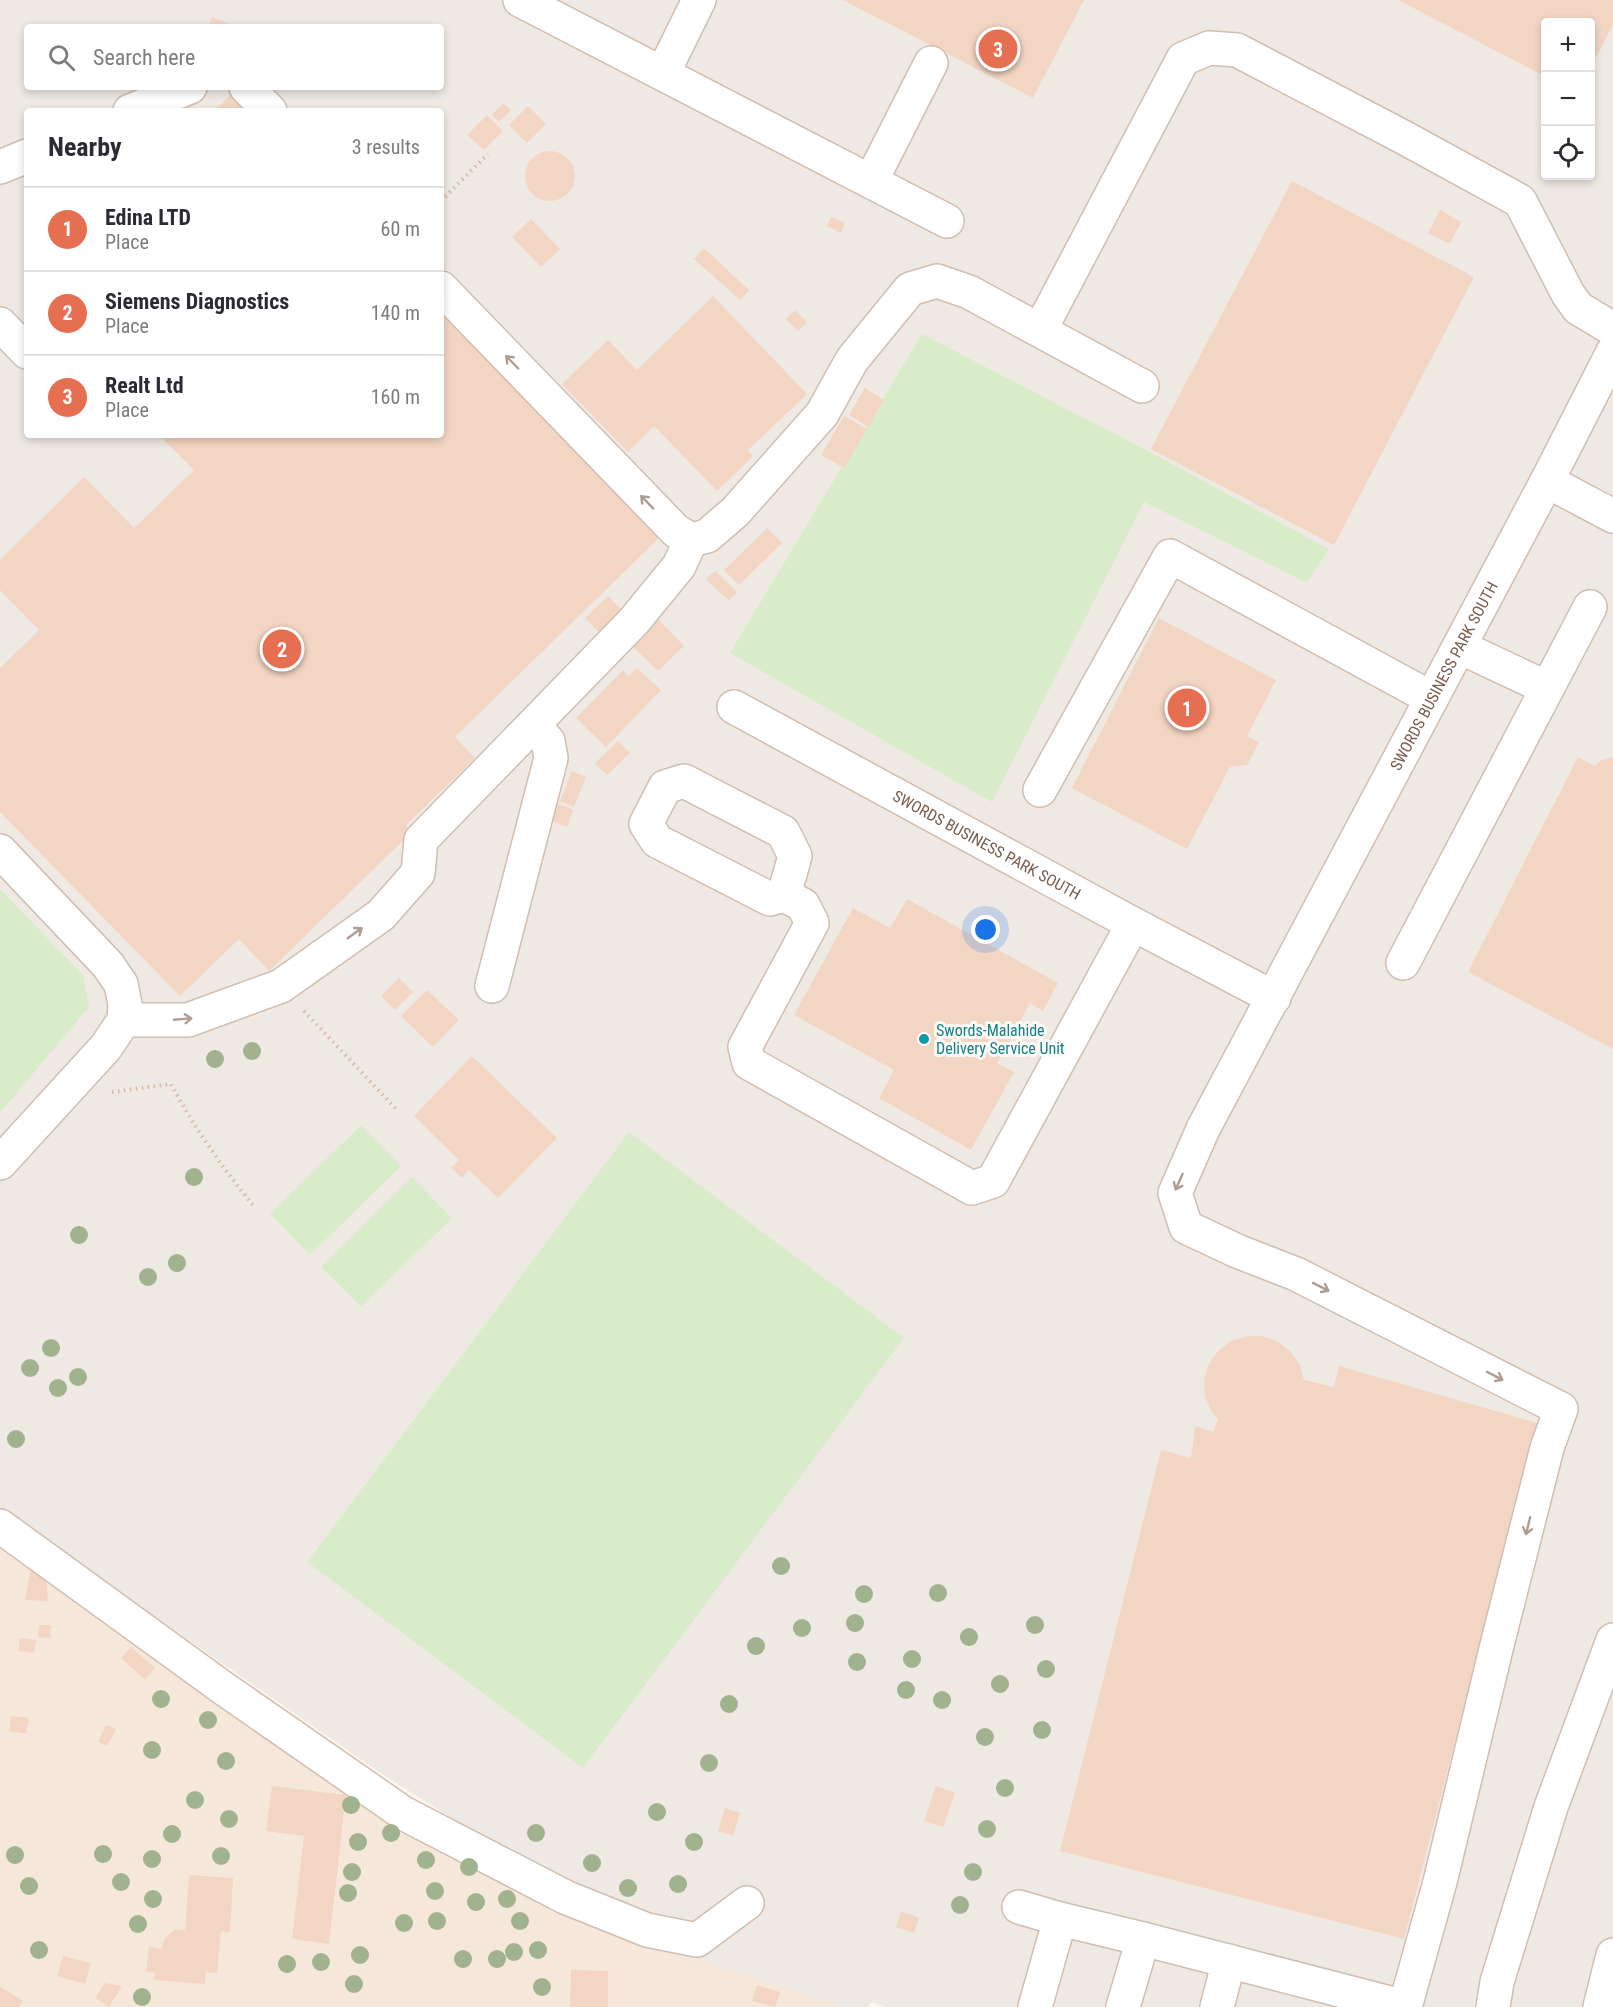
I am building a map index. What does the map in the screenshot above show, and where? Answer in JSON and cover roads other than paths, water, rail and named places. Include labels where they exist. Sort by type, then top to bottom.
[{"type":"street","points":[[520,0],[947,221]]},
{"type":"street","points":[[663,73],[699,0]]},
{"type":"street","points":[[1040,330],[1183,59],[1209,48],[1237,50],[1520,201],[1578,308],[1613,329]]},
{"type":"street","points":[[871,181],[931,63]]},
{"type":"street","points":[[138,108],[182,90]]},
{"type":"street","points":[[249,90],[267,108]]},
{"type":"street","points":[[0,167],[24,157]]},
{"type":"street","points":[[444,291],[676,531],[691,540],[706,536],[735,512],[822,414],[852,360],[910,289],[937,281],[969,292],[1142,386]]},
{"type":"street","points":[[0,324],[24,349]]},
{"type":"street","name":"SWORDS BUSINESS PARK SOUTH","points":[[1405,2007],[1440,1882],[1547,1448],[1561,1409],[1296,1274],[1237,1251],[1186,1227],[1175,1193],[1203,1129],[1460,647],[1613,352]]},
{"type":"street","points":[[1547,481],[1613,516]]},
{"type":"street","points":[[124,1020],[188,1020],[281,986],[381,915],[418,873],[421,840],[634,621],[679,566],[691,540]]},
{"type":"street","points":[[1040,790],[1170,556],[1431,698]]},
{"type":"street","points":[[1403,963],[1590,606]]},
{"type":"street","points":[[1460,647],[1547,688]]},
{"type":"street","name":"SWORDS BUSINESS PARK SOUTH","points":[[734,706],[1133,924],[1274,998]]},
{"type":"street","points":[[492,986],[551,758],[548,741],[533,725]]},
{"type":"street","points":[[0,851],[108,965],[121,984],[126,1004],[124,1020],[106,1047],[0,1163]]},
{"type":"street","points":[[784,895],[803,905],[812,923],[745,1047],[749,1063],[972,1188],[993,1181],[1133,924]]},
{"type":"street","points":[[0,1526],[223,1688],[403,1813],[565,1897],[647,1930],[697,1940],[747,1903]]},
{"type":"street","points":[[1493,2007],[1497,1982],[1551,1807],[1612,1646]]},
{"type":"street","points":[[1019,1907],[1229,1961],[1314,1996],[1405,2007]]},
{"type":"street","points":[[1035,2007],[1060,1919]]},
{"type":"street","points":[[1123,2007],[1143,1939]]},
{"type":"street","points":[[1600,2007],[1613,1955]]},
{"type":"street","points":[[1216,2007],[1229,1961]]},
{"type":"place","name":"Realt Ltd","points":[[998,49]]},
{"type":"place","name":"Siemens Diagnostics","points":[[282,649]]},
{"type":"place","name":"Edina LTD","points":[[1187,708]]},
{"type":"place","name":"Swords-Malahide Delivery Service Unit","points":[[924,1039]]}]
